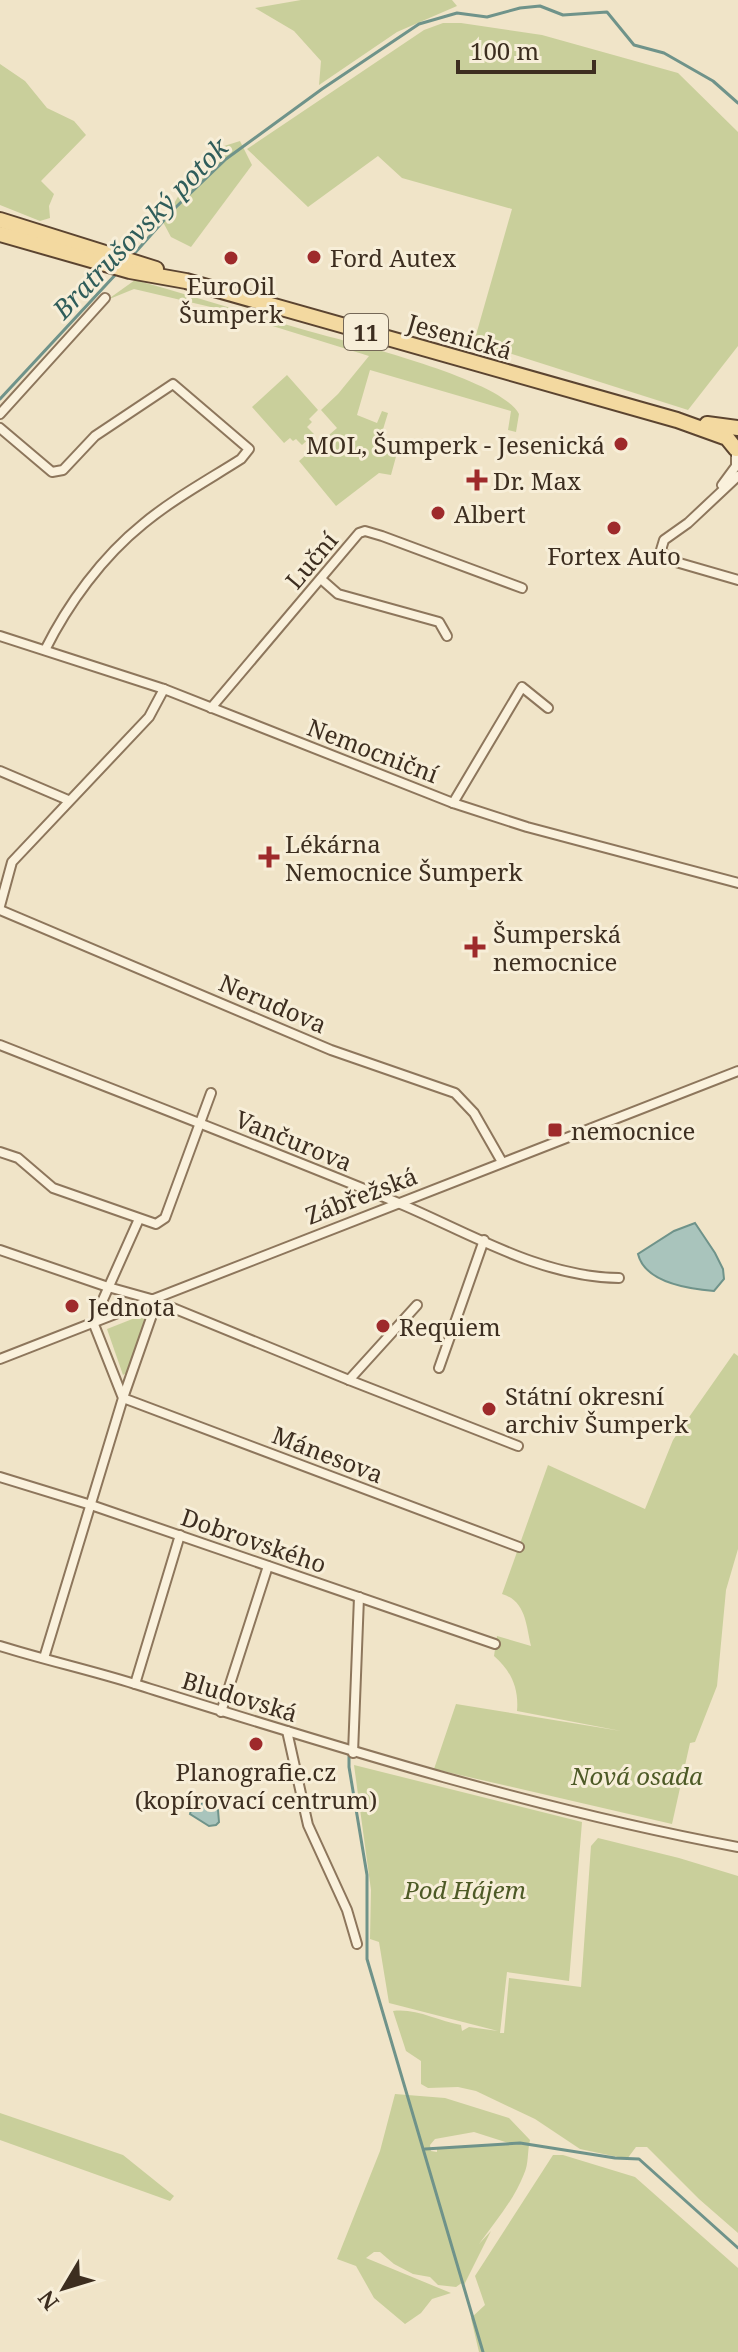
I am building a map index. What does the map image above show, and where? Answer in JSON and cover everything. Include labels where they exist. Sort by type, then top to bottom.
[{"type":"main road","name":"Jesenická","points":[[0,220],[123,263]]},
{"type":"main road","name":"Jesenická","points":[[0,234],[123,263],[677,420],[727,438],[737,447]]},
{"type":"main road","name":"Jesenická","points":[[677,420],[738,428]]},
{"type":"street","points":[[0,414],[105,298]]},
{"type":"street","points":[[0,428],[52,472],[63,470],[95,436],[173,384],[249,449],[241,459],[141,526],[101,567],[61,618],[45,650]]},
{"type":"street","points":[[712,499],[736,466],[737,447]]},
{"type":"street","points":[[738,476],[688,523],[664,540],[661,550],[669,560],[738,580]]},
{"type":"street","name":"Luční","points":[[211,708],[359,533],[365,531],[522,588]]},
{"type":"street","points":[[321,579],[338,594],[439,622],[447,636]]},
{"type":"street","name":"Nemocniční","points":[[0,636],[164,689],[453,803],[527,827],[738,883]]},
{"type":"street","points":[[453,803],[522,687],[548,708]]},
{"type":"street","points":[[0,908],[12,862],[149,717],[164,689]]},
{"type":"street","points":[[0,771],[68,800]]},
{"type":"street","name":"Nerudova","points":[[0,908],[331,1050],[461,1096],[502,1162]]},
{"type":"street","name":"Vančurova","points":[[0,1045],[397,1203],[542,1266],[589,1278],[619,1278]]},
{"type":"street","name":"Zábřežská","points":[[0,1359],[738,1071]]},
{"type":"street","points":[[0,1152],[18,1158],[53,1188],[156,1224],[165,1218],[211,1093]]},
{"type":"street","points":[[123,1398],[93,1322],[139,1219]]},
{"type":"street","points":[[439,1368],[484,1240]]},
{"type":"street","points":[[0,1250],[151,1299],[518,1446]]},
{"type":"street","points":[[44,1658],[123,1398],[152,1315],[151,1299]]},
{"type":"street","points":[[349,1380],[417,1305]]},
{"type":"street","name":"Mánesova","points":[[123,1398],[519,1547]]},
{"type":"street","name":"Dobrovského","points":[[0,1477],[180,1535],[495,1644]]},
{"type":"street","points":[[135,1684],[180,1535]]},
{"type":"street","points":[[221,1712],[268,1566]]},
{"type":"street","points":[[353,1753],[359,1597]]},
{"type":"street","name":"Bludovská","points":[[0,1646],[135,1684],[353,1753],[587,1814],[738,1847]]},
{"type":"street","points":[[287,1731],[308,1825],[347,1910],[357,1944]]},
{"type":"green space","points":[[301,0],[452,0],[457,6],[397,32],[319,85],[321,61],[294,31],[255,8]]},
{"type":"green space","points":[[443,23],[542,35],[678,73],[738,132],[738,346],[688,410],[474,342],[512,209],[402,178],[378,156],[308,207],[247,149],[424,30]]},
{"type":"green space","points":[[0,64],[25,81],[47,108],[74,121],[86,135],[41,181],[54,194],[49,206],[50,218],[40,221],[0,205]]},
{"type":"green space","points":[[240,141],[252,165],[191,247],[171,237],[163,222],[192,173],[221,147]]},
{"type":"green space","points":[[135,280],[460,377],[508,402],[519,414],[516,432],[508,430],[511,411],[370,370],[357,415],[377,423],[382,411],[388,413],[381,436],[400,442],[391,475],[379,473],[336,506],[299,461],[337,428],[321,410],[369,356],[215,308],[134,289],[107,300]]},
{"type":"green space","points":[[287,375],[318,410],[309,419],[312,422],[307,427],[314,434],[302,445],[290,438],[284,443],[252,407]]},
{"type":"green space","points":[[144,1316],[146,1323],[130,1371],[123,1375],[107,1329]]},
{"type":"green space","name":"Nová osada","points":[[734,1353],[738,1356],[738,1549],[726,1590],[717,1686],[695,1742],[690,1743],[672,1824],[434,1769],[456,1704],[621,1731],[517,1711],[513,1680],[494,1656],[497,1636],[531,1646],[520,1608],[510,1597],[502,1594],[548,1465],[645,1509],[673,1440]]},
{"type":"green space","name":"Pod Hájem","points":[[354,1765],[582,1822],[569,1981],[507,1972],[500,2033],[504,2033],[509,1978],[581,1987],[591,1846],[598,1838],[738,1876],[738,2233],[647,2147],[636,2147],[627,2159],[580,2149],[535,2119],[476,2091],[458,2087],[428,2088],[421,2084],[421,2061],[406,2051],[393,2011],[419,2013],[461,2025],[462,2031],[469,2027],[498,2031],[389,2003],[379,1942],[370,1939],[371,1890]]},
{"type":"green space","points":[[395,2094],[445,2098],[509,2118],[530,2140],[527,2166],[520,2184],[479,2244],[491,2231],[464,2285],[463,2282],[456,2287],[438,2285],[430,2277],[413,2274],[394,2264],[380,2252],[366,2258],[451,2293],[432,2299],[421,2313],[405,2324],[374,2298],[356,2266],[337,2259],[380,2151]],"holes":[[[474,2132],[515,2145],[471,2145],[437,2149],[437,2152],[431,2151],[430,2145],[435,2139]]]},
{"type":"green space","points":[[0,2113],[123,2155],[174,2196],[170,2201],[0,2140]]},
{"type":"green space","points":[[553,2155],[563,2155],[635,2177],[738,2268],[738,2352],[479,2352],[471,2318],[485,2305],[475,2276]]},
{"type":"water","points":[[695,1223],[723,1269],[724,1279],[714,1291],[669,1283],[649,1272],[638,1254],[674,1231]]},
{"type":"water","points":[[207,1802],[218,1810],[219,1822],[216,1825],[209,1826],[190,1814],[192,1806]]},
{"type":"waterway","name":"Bratrušovský potok","points":[[133,255],[175,208],[226,159],[419,24],[457,13],[487,17],[540,6],[563,15],[607,12],[634,45],[664,53],[713,81],[738,103]]},
{"type":"waterway","name":"Bratrušovský potok","points":[[0,399],[117,273]]},
{"type":"waterway","points":[[349,1754],[367,1875],[367,1959],[483,2352]]},
{"type":"waterway","points":[[425,2149],[520,2143],[639,2159],[738,2248]]},
{"type":"place","name":"Ford Autex","points":[[314,257]]},
{"type":"place","name":"EuroOil Šumperk","points":[[231,258]]},
{"type":"place","name":"MOL, Šumperk - Jesenická","points":[[621,444]]},
{"type":"place","name":"Dr. Max","points":[[477,480]]},
{"type":"place","name":"Albert","points":[[438,513]]},
{"type":"place","name":"Fortex Auto","points":[[614,528]]},
{"type":"place","name":"Lékárna Nemocnice Šumperk","points":[[269,857]]},
{"type":"place","name":"Šumperská nemocnice","points":[[475,947]]},
{"type":"place","name":"nemocnice","points":[[555,1130]]},
{"type":"place","name":"Jednota","points":[[72,1306]]},
{"type":"place","name":"Requiem","points":[[383,1326]]},
{"type":"place","name":"Státní okresní archiv Šumperk","points":[[489,1409]]},
{"type":"place","name":"Planografie.cz (kopírovací centrum)","points":[[256,1744]]}]
